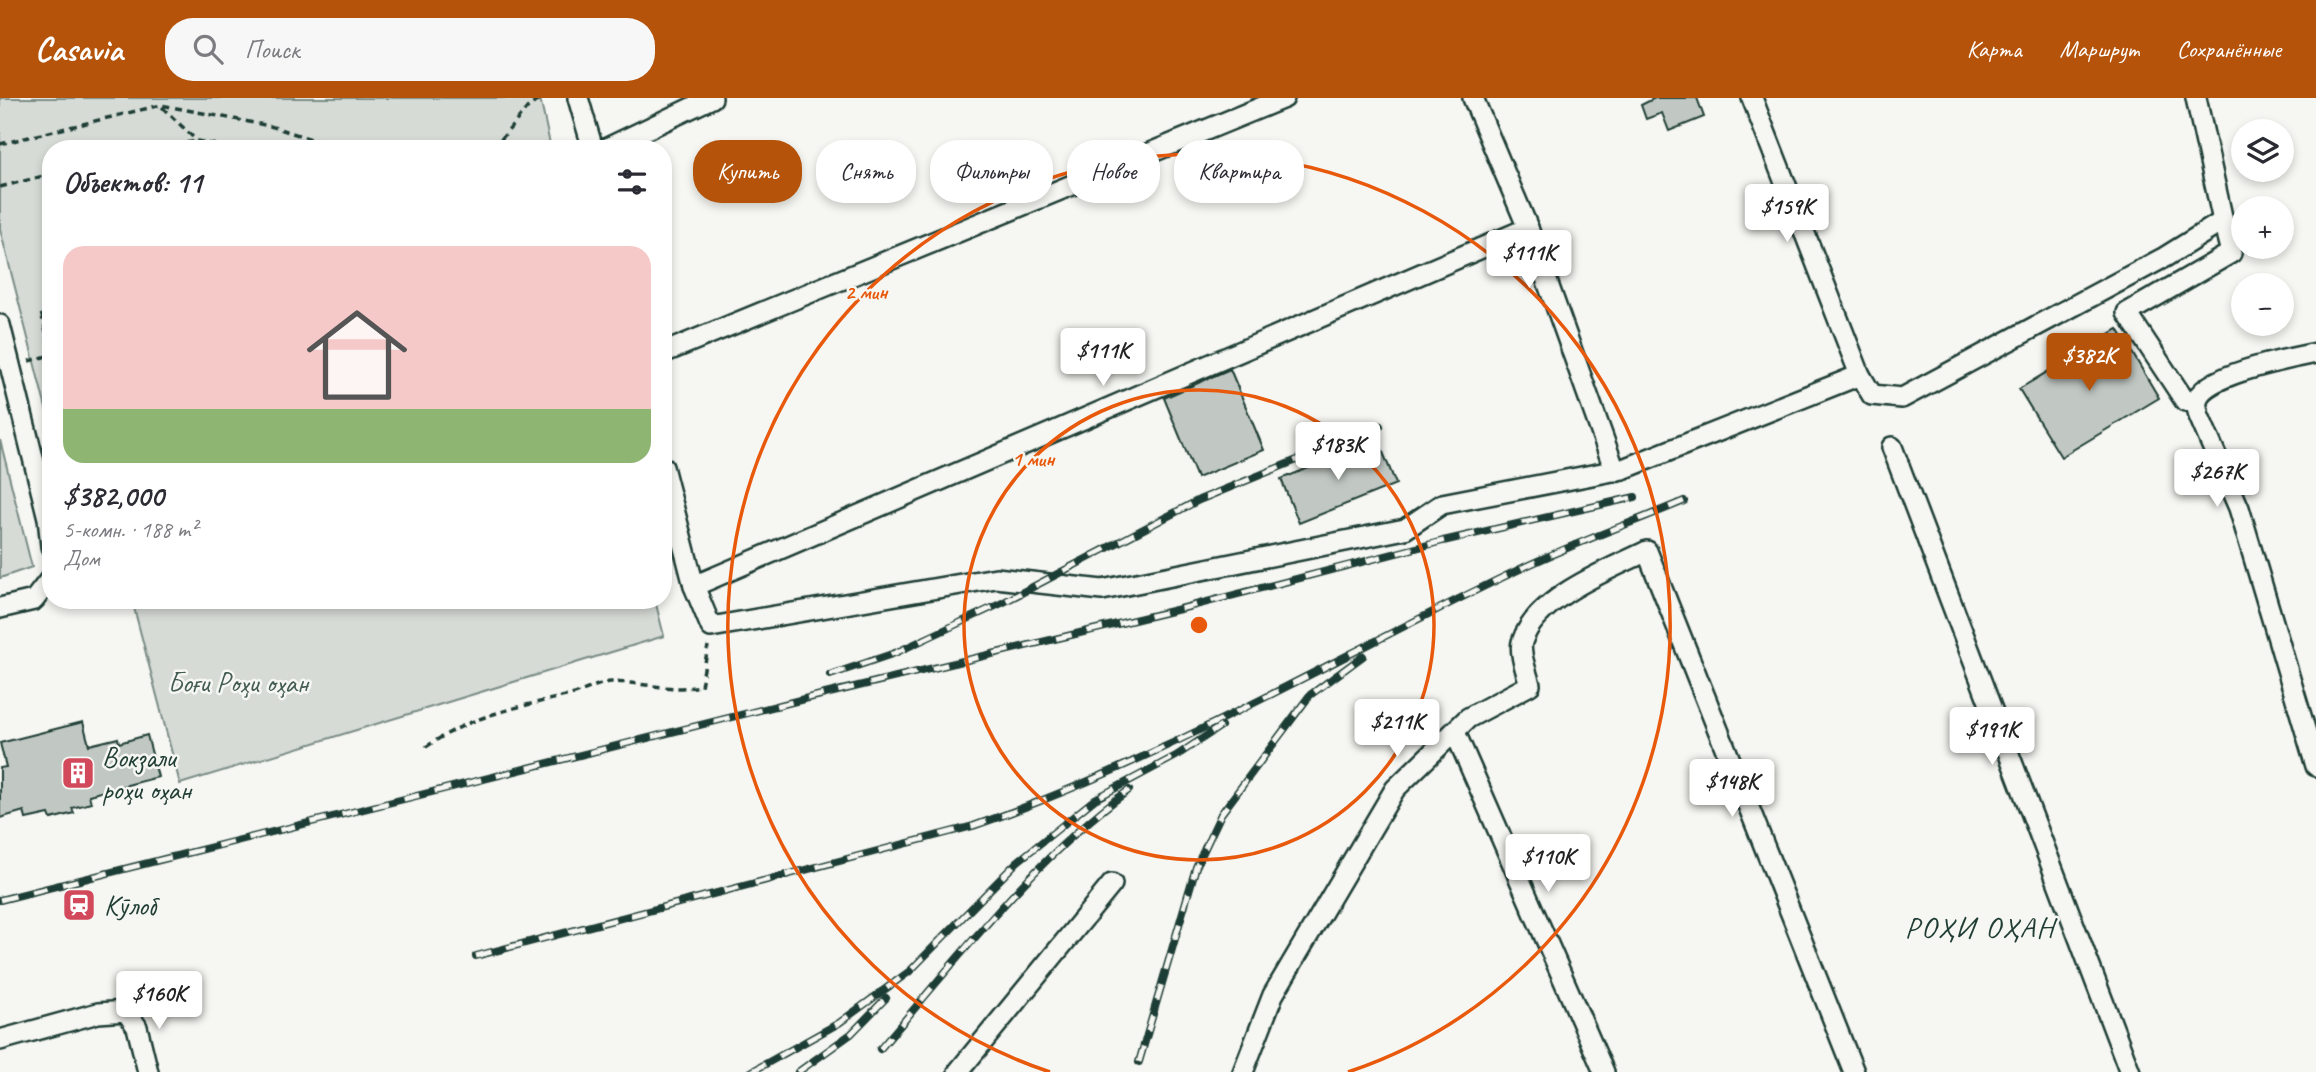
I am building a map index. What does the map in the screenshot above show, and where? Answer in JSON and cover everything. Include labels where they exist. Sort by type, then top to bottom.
[{"type":"street","points":[[578,98],[590,140]]},
{"type":"street","points":[[624,140],[712,98]]},
{"type":"street","points":[[672,349],[1284,98]]},
{"type":"street","points":[[1473,98],[1528,228],[1615,471]]},
{"type":"street","points":[[1752,98],[1860,374],[1872,396],[1902,398],[2165,257],[2223,221]]},
{"type":"street","points":[[2196,98],[2231,253],[2127,313],[2185,401],[2197,401]]},
{"type":"street","points":[[694,586],[1528,228]]},
{"type":"street","points":[[0,325],[42,494]]},
{"type":"street","points":[[2316,353],[2244,369],[2203,391],[2197,401],[2199,416],[2239,508],[2316,766]]},
{"type":"street","points":[[672,502],[694,586],[711,627],[996,578],[1102,590],[1405,529],[1442,504],[1615,471],[1860,374]]},
{"type":"street","points":[[1892,447],[2130,1072]]},
{"type":"street","points":[[1243,1072],[1273,995],[1395,789],[1468,718],[1530,685],[1521,645],[1532,622],[1570,590],[1647,551],[1853,1072]]},
{"type":"street","points":[[0,608],[34,600],[42,590]]},
{"type":"street","points":[[1455,732],[1604,1072]]},
{"type":"street","points":[[958,1072],[1112,884]]},
{"type":"street","points":[[0,1040],[98,1013],[125,1011],[137,1027],[148,1072]]},
{"type":"path","points":[[500,140],[527,108],[541,98]]},
{"type":"path","points":[[161,105],[196,140]]},
{"type":"path","points":[[0,144],[161,105],[270,126],[314,140]]},
{"type":"path","points":[[0,187],[42,176]]},
{"type":"path","points":[[426,747],[481,716],[575,694],[607,682],[642,683],[684,690],[701,686],[711,627]]},
{"type":"green space","points":[[0,98],[540,98],[549,140],[42,140],[42,393],[0,229]]},
{"type":"green space","points":[[0,440],[32,567],[0,578]]},
{"type":"green space","name":"Боғи Роҳи оҳан","points":[[134,609],[657,609],[664,636],[180,784]]},
{"type":"building","points":[[1655,98],[1697,98],[1704,117],[1669,131],[1662,113],[1646,119],[1641,105]]},
{"type":"building","points":[[2118,329],[2159,398],[2061,457],[2019,389]]},
{"type":"building","points":[[1230,369],[1264,450],[1197,478],[1164,398]]},
{"type":"building","points":[[1378,440],[1396,484],[1299,523],[1281,479]]},
{"type":"building","name":"Вокзали роҳи оҳан","points":[[83,722],[89,745],[118,738],[119,743],[147,735],[158,777],[89,795],[91,803],[72,808],[74,813],[51,819],[49,814],[26,819],[24,811],[0,818],[0,768],[6,767],[0,743]]},
{"type":"railway","points":[[830,675],[895,653],[1002,603],[1199,500],[1380,426]]},
{"type":"railway","points":[[0,900],[800,700],[1180,609],[1443,541],[1635,497]]},
{"type":"railway","points":[[476,956],[973,826],[1043,800],[1181,739],[1518,570],[1684,501]]},
{"type":"railway","points":[[1139,1062],[1196,867],[1221,814],[1310,695],[1363,656]]},
{"type":"railway","points":[[751,1072],[839,1023],[910,971],[1017,862],[1095,799],[1176,756],[1221,726]]},
{"type":"railway","points":[[880,1049],[1028,879],[1060,847],[1129,790]]},
{"type":"railway","points":[[798,1072],[851,1034],[886,998]]},
{"type":"place","name":"Вокзали роҳи оҳан","points":[[78,773]]},
{"type":"place","name":"Кӯлоб","points":[[79,905]]},
{"type":"district","name":"РОҲИ ОҲАН","points":[[1980,927]]}]
